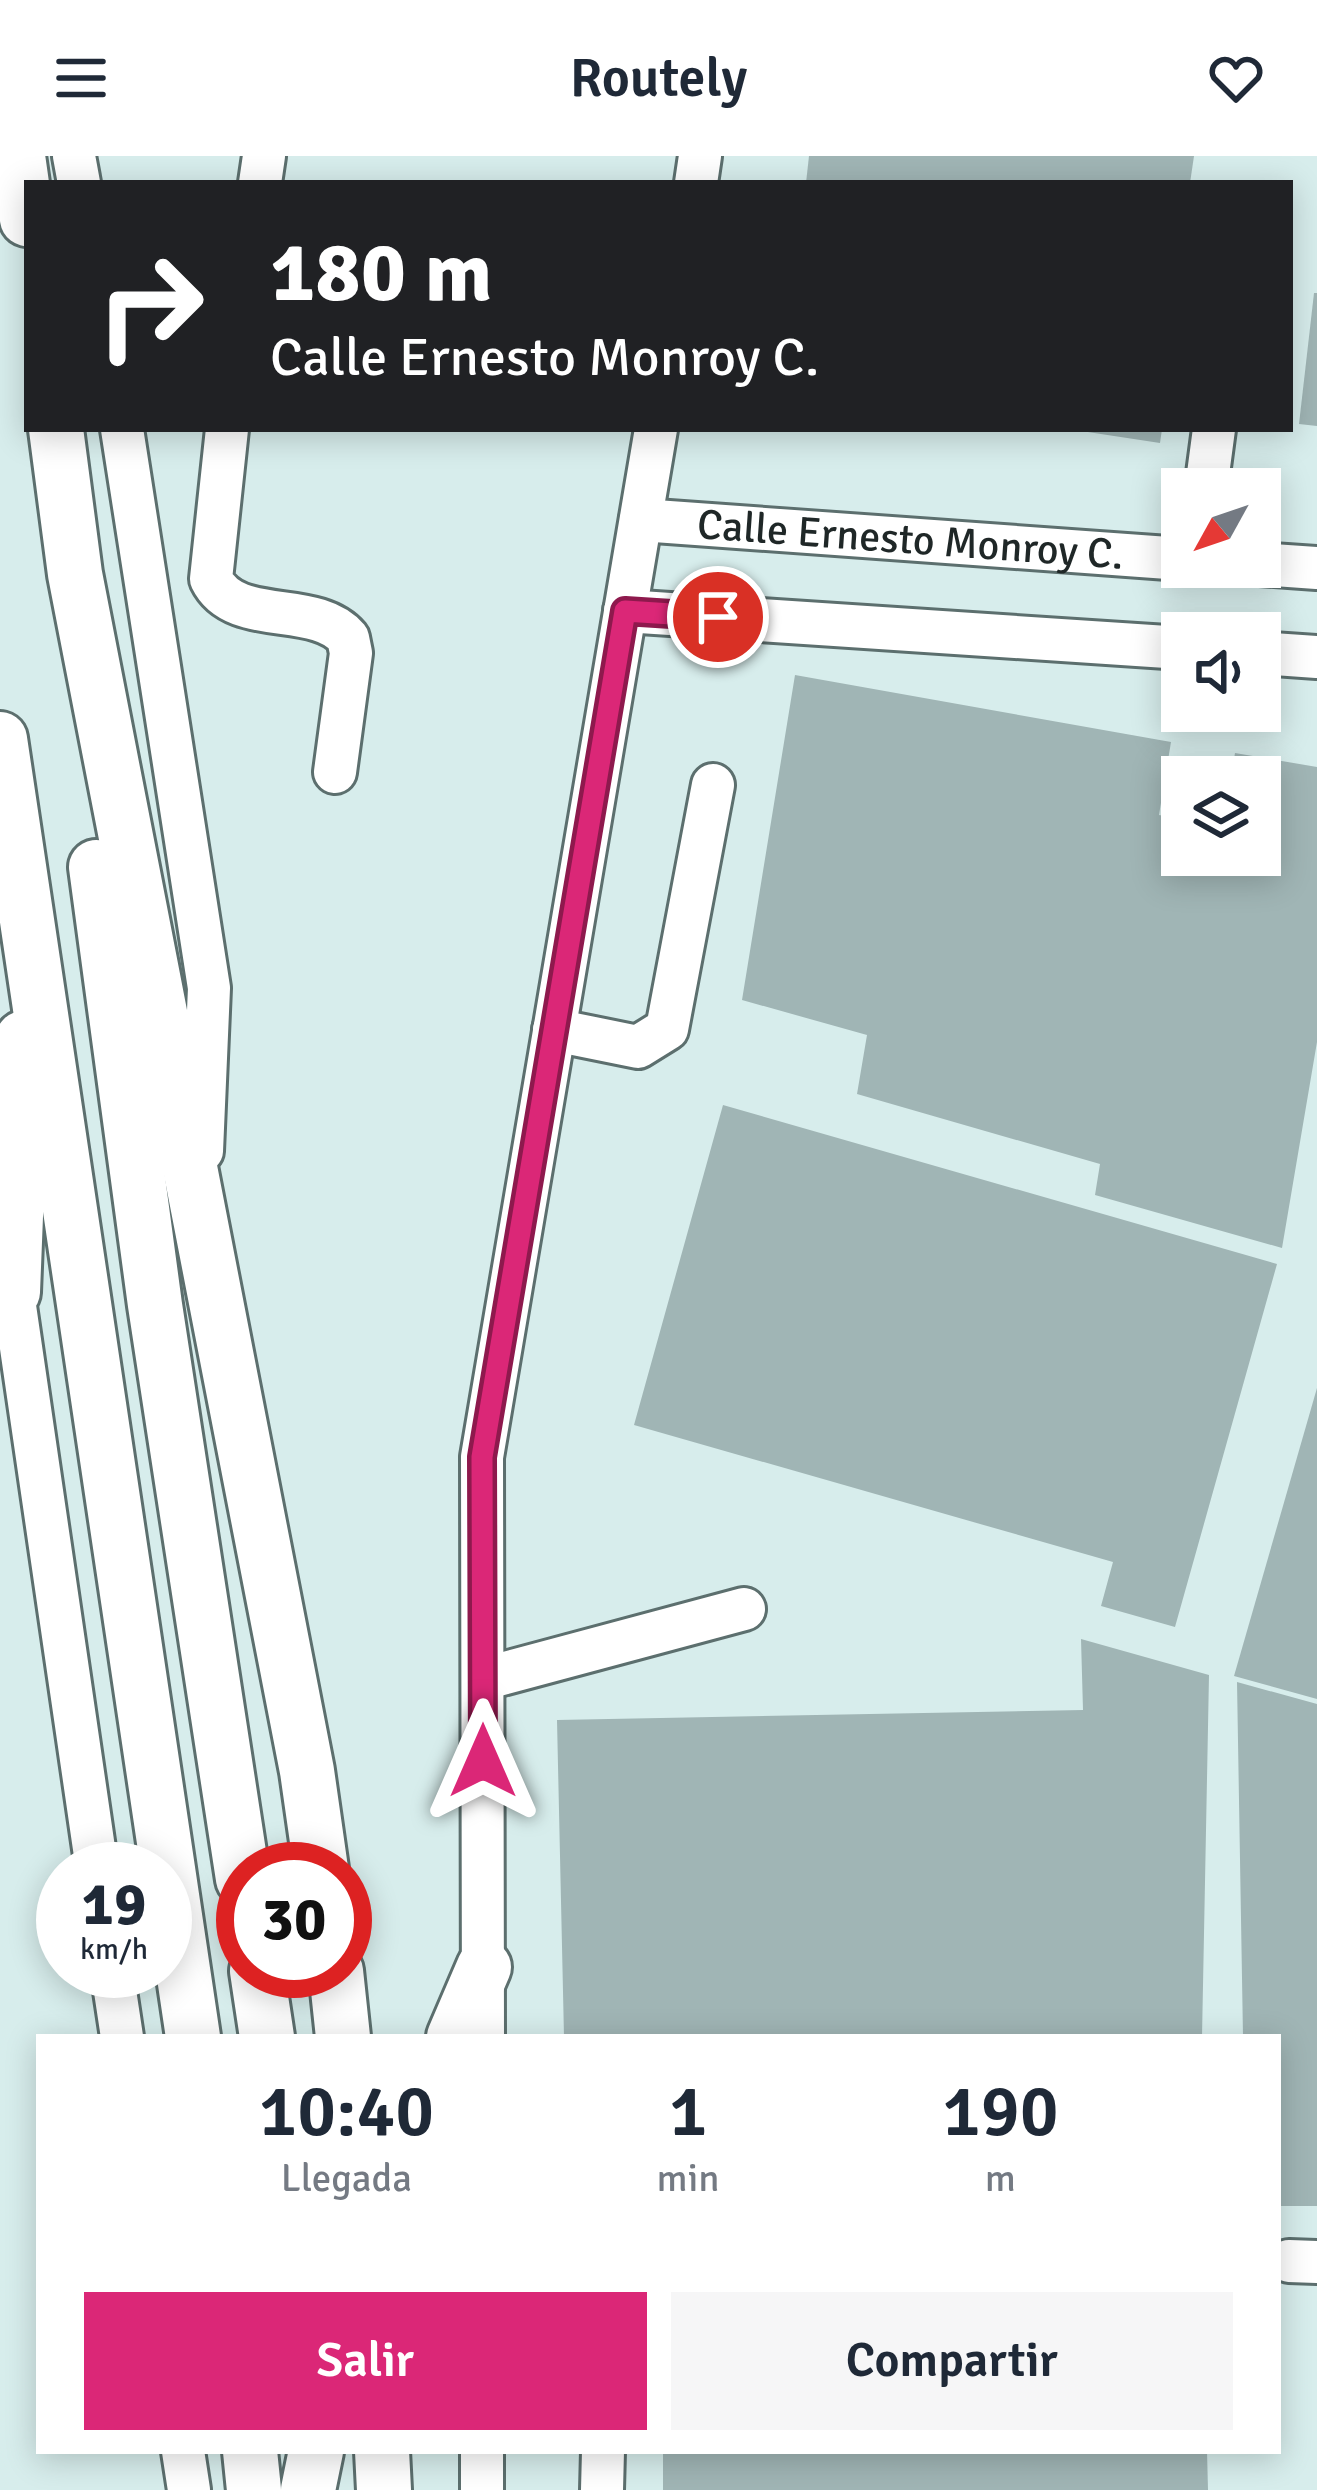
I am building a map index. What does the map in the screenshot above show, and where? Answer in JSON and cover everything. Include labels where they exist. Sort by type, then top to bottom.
[{"type":"main road","points":[[18,156],[24,198]]},
{"type":"main road","points":[[56,432],[75,574],[316,1842]]},
{"type":"main road","points":[[75,574],[65,622],[65,672],[105,924],[154,1305],[237,1842]]},
{"type":"main road","points":[[0,739],[193,2034]]},
{"type":"main road","points":[[13,1292],[27,904]]},
{"type":"main road","points":[[455,2034],[484,1967]]},
{"type":"main road","points":[[261,1998],[267,2034]]},
{"type":"main road","points":[[339,1998],[343,2034]]},
{"type":"main road","points":[[250,2454],[254,2490]]},
{"type":"main road","points":[[308,2490],[315,2454]]},
{"type":"main road","points":[[382,2454],[384,2490]]},
{"type":"street","points":[[122,432],[209,988],[199,1212]]},
{"type":"street","points":[[227,432],[211,579],[225,598],[322,622],[348,638],[352,653],[335,772]]},
{"type":"street","points":[[484,2034],[482,1457],[656,432]]},
{"type":"street","points":[[1209,468],[1214,432]]},
{"type":"street","name":"Calle Ernesto Monroy C.","points":[[641,520],[1161,557]]},
{"type":"street","points":[[1281,565],[1317,568]]},
{"type":"street","points":[[625,611],[1161,647]]},
{"type":"street","points":[[1281,654],[1317,657]]},
{"type":"street","points":[[554,1030],[638,1047],[667,1029],[713,784]]},
{"type":"street","points":[[0,1211],[93,1842]]},
{"type":"street","points":[[483,1679],[744,1609]]},
{"type":"street","points":[[116,1998],[122,2034]]},
{"type":"street","points":[[183,2454],[189,2490]]},
{"type":"street","points":[[482,2454],[482,2490]]},
{"type":"street","points":[[602,2454],[602,2490]]},
{"type":"building","points":[[809,156],[1194,156],[1190,180],[806,180]]},
{"type":"building","points":[[1317,293],[1317,426],[1299,424]]},
{"type":"building","points":[[1088,432],[1162,432],[1160,443]]},
{"type":"building","points":[[795,675],[1171,742],[1169,756],[1161,756],[1161,876],[1281,876],[1281,761],[1317,767],[1317,1042],[1282,1248],[1095,1195],[1100,1164],[857,1094],[867,1035],[742,1000]]},
{"type":"building","points":[[723,1105],[1277,1264],[1175,1627],[1101,1606],[1113,1562],[634,1425]]},
{"type":"building","points":[[1317,1388],[1317,1699],[1234,1676]]},
{"type":"building","points":[[1081,1639],[1209,1675],[1202,2034],[564,2034],[557,1720],[1083,1710]]},
{"type":"building","points":[[1237,1682],[1317,1704],[1317,2206],[1281,2206],[1281,2034],[1243,2034]]},
{"type":"building","points":[[663,2454],[1207,2454],[1208,2490],[663,2490]]},
{"type":"route","points":[[483,1761],[482,1457],[625,611],[718,617]]}]
